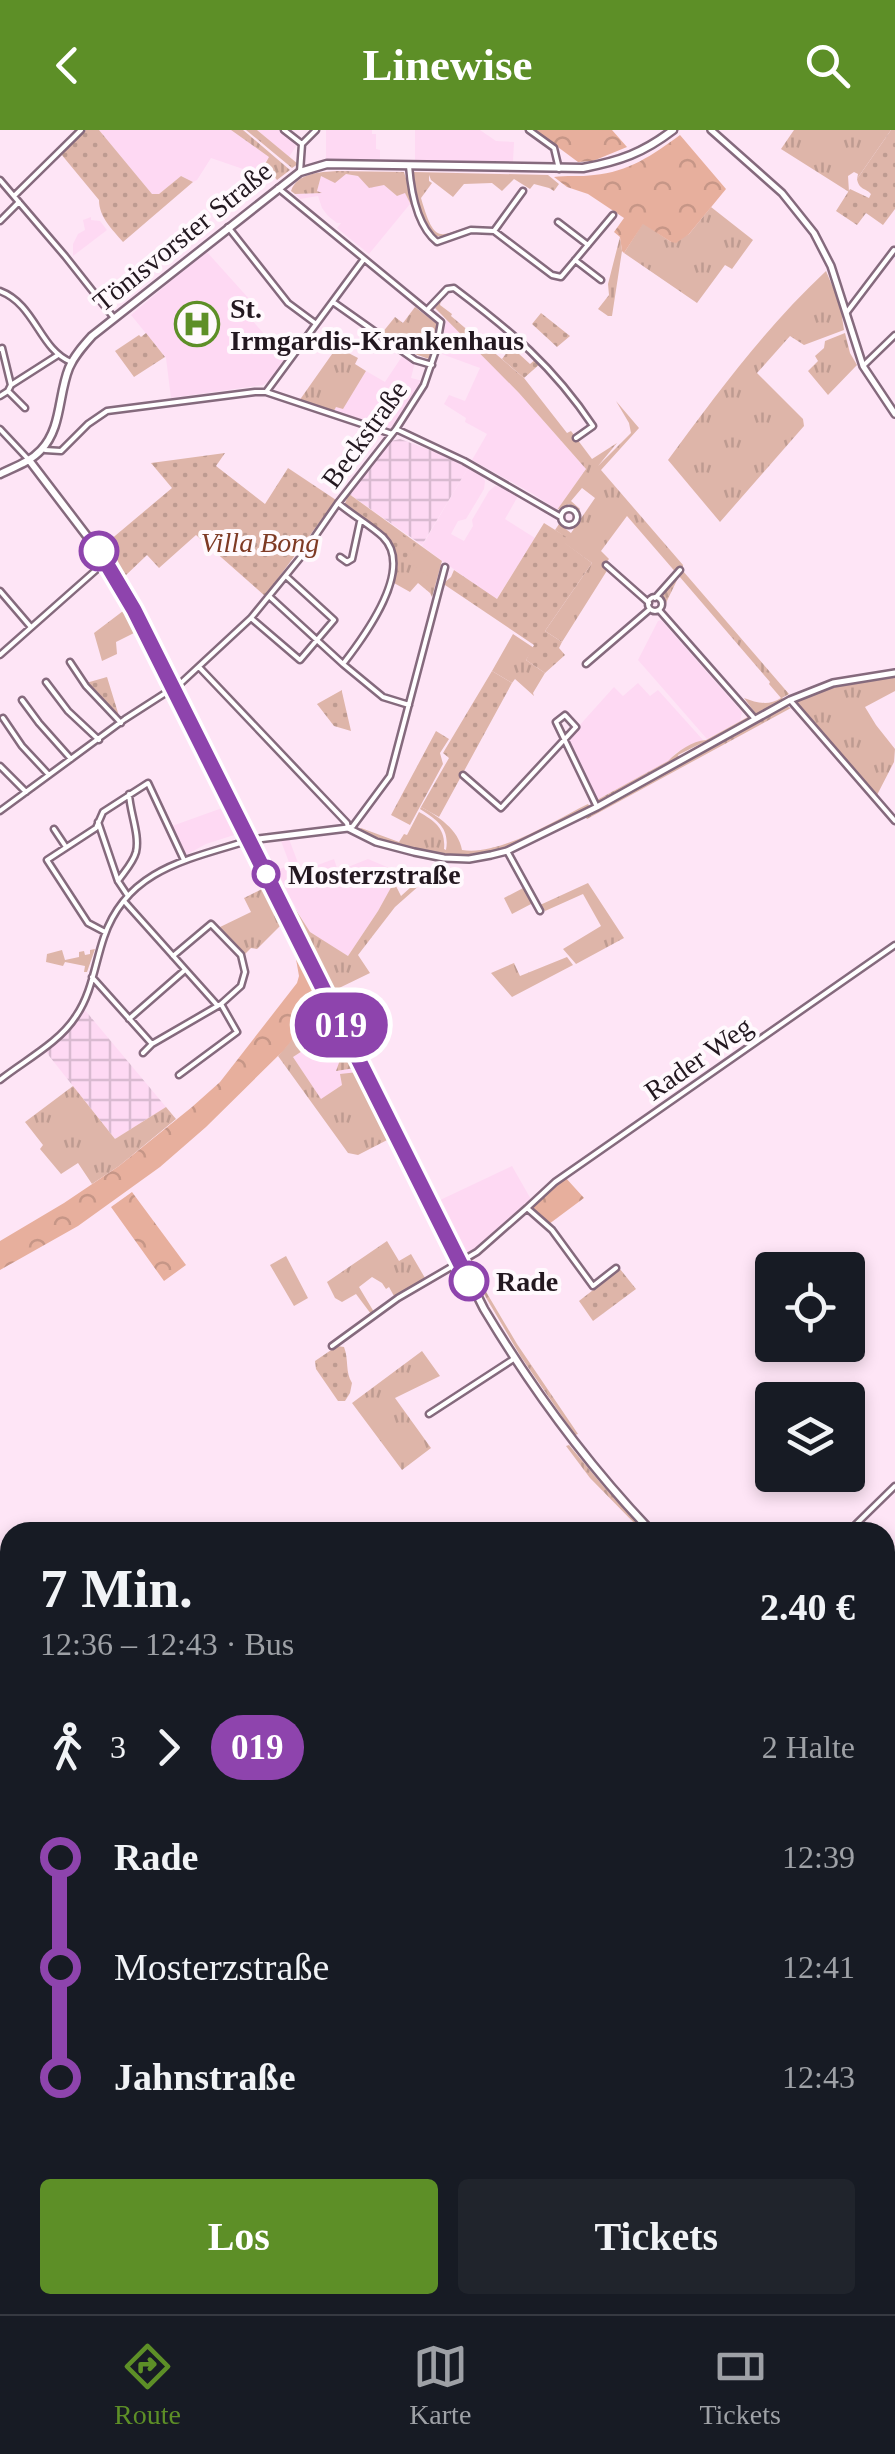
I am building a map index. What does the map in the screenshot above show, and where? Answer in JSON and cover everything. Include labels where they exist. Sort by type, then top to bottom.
[{"type":"main road","name":"Tönisvorster Straße","points":[[0,474],[30,460],[54,433],[72,362],[92,336],[300,172],[327,164],[583,168],[615,162],[646,150],[673,130]]},
{"type":"main road","points":[[30,460],[106,561],[134,610],[484,1309],[586,1458],[643,1522]]},
{"type":"street","points":[[14,196],[81,130]]},
{"type":"street","points":[[284,130],[302,144]]},
{"type":"street","points":[[300,172],[302,144],[316,130]]},
{"type":"street","points":[[529,130],[554,148],[559,168]]},
{"type":"street","points":[[711,130],[782,193],[814,232],[831,266],[863,366],[895,414]]},
{"type":"street","points":[[409,166],[417,208],[428,234],[437,242],[471,230],[494,231],[552,276],[560,277],[613,215]]},
{"type":"street","points":[[0,180],[114,318]]},
{"type":"street","points":[[278,188],[428,309],[454,288],[519,339],[560,381],[593,426],[576,438]]},
{"type":"street","points":[[494,231],[523,191]]},
{"type":"street","points":[[0,222],[20,202]]},
{"type":"street","points":[[558,222],[588,245]]},
{"type":"street","points":[[228,227],[288,304],[316,324]]},
{"type":"street","points":[[847,312],[894,250]]},
{"type":"street","points":[[266,392],[365,258]]},
{"type":"street","points":[[575,260],[601,280]]},
{"type":"street","points":[[0,292],[8,294],[26,311],[58,356],[72,362]]},
{"type":"street","points":[[332,302],[415,360],[432,364]]},
{"type":"street","name":"Beckstraße","points":[[0,811],[174,688],[270,597],[394,432],[424,385],[441,322],[428,309]]},
{"type":"street","points":[[863,366],[895,335]]},
{"type":"street","points":[[0,349],[10,388],[25,408]]},
{"type":"street","points":[[0,396],[58,356]]},
{"type":"street","points":[[42,449],[61,451],[107,411],[266,392],[394,432],[464,461],[561,517]]},
{"type":"street","points":[[0,429],[30,460]]},
{"type":"street","points":[[338,503],[383,538],[390,548],[394,568],[364,638],[343,664]]},
{"type":"street","points":[[340,557],[347,562],[352,559],[360,522]]},
{"type":"street","points":[[0,655],[106,561]]},
{"type":"street","points":[[606,565],[658,610],[755,719]]},
{"type":"street","points":[[0,1080],[67,1029],[79,1013],[106,932],[126,898],[146,878],[184,860],[250,840],[353,826],[390,776],[445,567]]},
{"type":"street","points":[[586,664],[650,606],[680,570]]},
{"type":"street","points":[[251,618],[300,660],[334,620],[286,576]]},
{"type":"street","points":[[0,592],[30,626]]},
{"type":"street","points":[[270,597],[384,697],[410,705]]},
{"type":"street","points":[[655,598],[662,602],[658,610]]},
{"type":"street","points":[[70,662],[86,686],[121,723]]},
{"type":"street","points":[[199,667],[348,828],[376,842],[444,858],[469,858],[508,850],[790,700],[833,683],[895,673]]},
{"type":"street","points":[[46,682],[68,712],[98,740]]},
{"type":"street","points":[[22,700],[72,759]]},
{"type":"street","points":[[790,700],[895,822]]},
{"type":"street","points":[[463,774],[501,808],[564,740],[576,727],[565,715],[556,722],[564,740],[597,806]]},
{"type":"street","points":[[3,718],[49,775]]},
{"type":"street","points":[[0,766],[26,792]]},
{"type":"street","points":[[106,932],[88,923],[48,860],[96,828],[103,812],[148,783],[184,860]]},
{"type":"street","points":[[118,881],[135,856],[138,838],[130,811],[130,794]]},
{"type":"street","points":[[98,822],[126,898],[219,1004],[237,1032],[179,1075]]},
{"type":"street","points":[[54,829],[66,848]]},
{"type":"street","points":[[508,850],[540,911]]},
{"type":"street","points":[[143,1053],[241,986],[245,972],[242,955],[211,924],[173,956]]},
{"type":"street","name":"Rader Weg","points":[[332,1346],[398,1298],[484,1246],[555,1182],[895,945]]},
{"type":"street","points":[[129,1019],[186,970]]},
{"type":"street","points":[[92,977],[152,1044]]},
{"type":"street","points":[[528,1208],[552,1230],[593,1286],[616,1268]]},
{"type":"street","points":[[429,1414],[516,1358]]},
{"type":"street","points":[[858,1522],[895,1486]]},
{"type":"shaded area","points":[[99,130],[231,130],[270,157],[251,175],[211,158],[197,180],[181,176],[159,194],[152,194]]},
{"type":"shaded area","points":[[257,130],[281,130],[298,143],[289,157]]},
{"type":"shaded area","points":[[326,130],[372,130],[380,159],[326,160]]},
{"type":"shaded area","points":[[415,130],[480,130],[496,141],[514,142],[513,162],[415,160]]},
{"type":"shaded area","points":[[346,174],[384,185],[397,196],[405,192],[410,204],[369,254],[337,228],[341,223],[328,216],[318,196],[300,199],[295,194],[320,193],[317,191],[321,176]]},
{"type":"shaded area","points":[[91,217],[107,230],[73,256],[73,244],[85,230],[83,220]]},
{"type":"shaded area","name":"St. Irmgardis-Krankenhaus","points":[[206,251],[251,301],[242,309],[287,360],[263,385],[171,398],[166,358],[131,315]]},
{"type":"shaded area","points":[[447,317],[586,469],[557,510],[472,460],[487,434],[444,404],[449,395],[465,401],[480,368],[439,353]]},
{"type":"shaded area","points":[[403,355],[415,362],[411,378],[423,381],[393,429],[334,411],[336,407],[343,408],[366,371],[385,382]]},
{"type":"shaded area","points":[[400,439],[468,468],[422,545],[349,494],[391,441]]},
{"type":"shaded area","points":[[468,468],[481,475],[484,489],[466,519],[458,521],[451,534],[464,541],[473,526],[472,520],[495,486],[518,496],[505,519],[535,538],[496,600],[422,546]]},
{"type":"shaded area","points":[[661,620],[742,712],[740,721],[707,739],[638,660]]},
{"type":"shaded area","points":[[638,683],[650,696],[658,690],[703,740],[597,800],[568,743],[569,737],[614,687],[623,696]]},
{"type":"shaded area","points":[[225,807],[235,827],[234,835],[186,855],[172,826]]},
{"type":"shaded area","points":[[289,839],[301,871],[334,859],[338,871],[368,859],[387,867],[394,882],[348,956],[310,933],[275,871],[290,865],[281,841]]},
{"type":"shaded area","points":[[84,1009],[166,1107],[115,1139],[46,1052],[70,1031]]},
{"type":"shaded area","points":[[310,1046],[329,1049],[358,1073],[321,1100],[293,1057]]},
{"type":"shaded area","points":[[512,1166],[532,1201],[466,1255],[438,1201]]},
{"type":"green space","points":[[86,130],[99,130],[152,194],[159,194],[181,176],[193,182],[123,242],[104,217],[99,200],[61,154]]},
{"type":"green space","points":[[231,130],[243,130],[290,170],[277,180],[265,164],[269,157]]},
{"type":"green space","points":[[246,130],[257,130],[298,164],[292,168]]},
{"type":"green space","points":[[535,130],[612,130],[627,147],[593,161],[578,162]]},
{"type":"green space","points":[[794,130],[891,130],[857,179],[854,172],[848,176],[849,192],[781,149]]},
{"type":"green space","points":[[891,130],[895,130],[895,209],[883,225],[866,213],[857,225],[836,211],[850,189],[869,198],[871,194],[857,179]]},
{"type":"green space","points":[[680,135],[726,189],[689,234],[676,243],[643,224],[624,253],[620,237],[614,232],[624,218],[554,177],[618,170],[650,156]]},
{"type":"green space","points":[[337,171],[404,172],[420,223],[405,193],[397,196],[384,185],[369,188],[358,176],[346,174],[335,183],[321,176],[317,191],[322,193],[291,191],[304,177]]},
{"type":"green space","points":[[414,172],[548,175],[559,184],[554,191],[534,184],[530,189],[514,179],[502,191],[492,183],[464,184],[453,197],[429,175],[432,183],[421,198],[432,228],[444,234],[485,226],[436,236],[419,206]]},
{"type":"green space","points":[[711,207],[753,240],[732,269],[725,265],[697,303],[624,253],[643,223],[671,242],[689,234]]},
{"type":"green space","points":[[620,237],[622,251],[612,316],[608,316],[598,309],[609,295],[608,284]]},
{"type":"green space","points":[[826,271],[840,304],[844,330],[804,345],[790,336],[757,373],[803,419],[804,426],[720,522],[668,460],[762,338]]},
{"type":"green space","points":[[441,300],[440,305],[451,316],[524,378],[592,459],[617,443],[598,466],[631,433],[616,401],[639,428],[601,470],[789,694],[784,700],[597,800],[686,747],[755,713],[744,698],[763,703],[781,698],[679,576],[664,607],[659,595],[678,575],[627,516],[601,551],[609,559],[604,565],[608,569],[562,642],[545,631],[592,563],[564,543],[567,538],[555,530],[559,524],[571,533],[595,498],[582,488],[571,501],[580,509],[578,512],[569,504],[557,510],[586,469],[519,393],[435,308]]},
{"type":"green space","points":[[415,307],[437,324],[429,359],[409,352],[382,333],[395,317],[403,323]]},
{"type":"green space","points":[[541,313],[570,336],[557,347],[532,324]]},
{"type":"green space","points":[[146,333],[165,357],[134,377],[115,351]]},
{"type":"green space","points":[[845,333],[857,365],[828,395],[808,371],[818,361],[815,356],[824,348],[825,341]]},
{"type":"green space","points":[[516,340],[522,345],[518,353],[530,364],[536,359],[541,363],[524,378],[502,359]]},
{"type":"green space","points":[[337,347],[358,358],[355,364],[366,371],[343,409],[336,407],[334,411],[299,401]]},
{"type":"green space","name":"Villa Bong","points":[[225,453],[216,466],[265,504],[288,468],[336,500],[265,596],[196,535],[159,568],[147,555],[124,577],[103,546],[172,488],[151,463]]},
{"type":"green space","points":[[349,494],[442,561],[432,597],[418,583],[410,592],[394,583],[397,569],[391,544],[345,503]]},
{"type":"green space","points":[[352,497],[416,544],[405,560],[388,537],[349,503]]},
{"type":"green space","points":[[544,523],[568,538],[565,543],[592,563],[545,631],[562,642],[559,648],[565,655],[545,673],[526,660],[534,645],[445,585],[454,570],[497,599]]},
{"type":"green space","points":[[416,545],[441,562],[431,578],[406,560]]},
{"type":"green space","points":[[127,608],[138,631],[116,642],[117,654],[102,661],[94,633]]},
{"type":"green space","points":[[513,634],[534,648],[526,660],[545,673],[534,696],[515,679],[512,683],[492,671]]},
{"type":"green space","points":[[492,671],[512,683],[439,817],[421,807],[449,758],[443,753]]},
{"type":"green space","points":[[895,676],[895,691],[865,707],[895,749],[894,762],[877,795],[796,701],[841,685]]},
{"type":"green space","points":[[107,677],[119,716],[86,683]]},
{"type":"green space","points":[[342,690],[351,731],[334,726],[317,704]]},
{"type":"green space","points":[[786,706],[791,708],[585,817]]},
{"type":"green space","points":[[436,731],[449,739],[440,753],[443,764],[410,825],[391,815]]},
{"type":"green space","points":[[588,804],[590,807],[527,838],[472,855],[422,852],[358,830],[399,842],[419,812],[438,826],[446,850],[444,830],[421,807],[452,830],[462,850],[477,850],[526,836]]},
{"type":"green space","points":[[246,851],[253,855],[393,1137],[358,1155],[348,1153],[278,1056],[323,1003],[303,974],[281,925],[257,949],[251,948],[244,955],[218,928],[251,912],[244,898],[264,888]],"holes":[[[310,1046],[329,1049],[340,1060],[336,1071],[355,1068],[358,1072],[340,1074],[342,1085],[321,1099],[293,1057]]]},
{"type":"green space","points":[[264,851],[310,932],[348,956],[394,882],[401,896],[441,860],[447,861],[395,907],[358,955],[370,973],[335,990],[380,1084],[375,1086],[349,1035]]},
{"type":"green space","points":[[588,883],[624,938],[576,964],[563,949],[601,926],[583,894],[545,911],[540,905]]},
{"type":"green space","points":[[525,887],[533,903],[512,914],[504,898]]},
{"type":"green space","points":[[95,949],[87,972],[85,966],[46,962],[47,954],[62,950],[65,960]]},
{"type":"green space","points":[[567,957],[573,965],[512,997],[491,973],[514,963],[520,976]]},
{"type":"green space","points":[[296,959],[323,1003],[283,1051],[160,1167],[78,1226],[0,1270],[0,1241],[119,1166],[220,1082],[297,983]]},
{"type":"green space","points":[[73,1086],[115,1139],[166,1107],[176,1119],[92,1184],[78,1163],[61,1174],[40,1149],[43,1145],[25,1122]]},
{"type":"green space","points":[[382,1088],[438,1201],[378,1090]]},
{"type":"green space","points":[[565,1177],[584,1198],[549,1224],[531,1209]]},
{"type":"green space","points":[[132,1192],[186,1265],[164,1281],[111,1207]]},
{"type":"green space","points":[[387,1241],[399,1261],[411,1254],[425,1278],[394,1296],[389,1287],[386,1289],[372,1277],[359,1287],[374,1312],[371,1314],[356,1294],[342,1302],[335,1298],[327,1282]]},
{"type":"green space","points":[[482,1253],[469,1263],[517,1344],[578,1434],[575,1435],[521,1357],[465,1262]]},
{"type":"green space","points":[[286,1256],[308,1298],[294,1306],[270,1265]]},
{"type":"green space","points":[[620,1269],[636,1289],[593,1321],[579,1301]]},
{"type":"green space","points":[[337,1346],[344,1347],[352,1383],[345,1401],[338,1401],[316,1369],[315,1361]]},
{"type":"green space","points":[[422,1351],[440,1376],[395,1398],[431,1448],[402,1470],[352,1403]]},
{"type":"green space","points":[[569,1445],[637,1522],[590,1478],[566,1446]]},
{"type":"bus line","name":"019","points":[[99,551],[134,610],[469,1281]]},
{"type":"place","name":"St. Irmgardis-Krankenhaus","points":[[197,324]]},
{"type":"place","name":"Mosterzstraße","points":[[266,874]]},
{"type":"place","name":"Rade","points":[[469,1281]]}]
